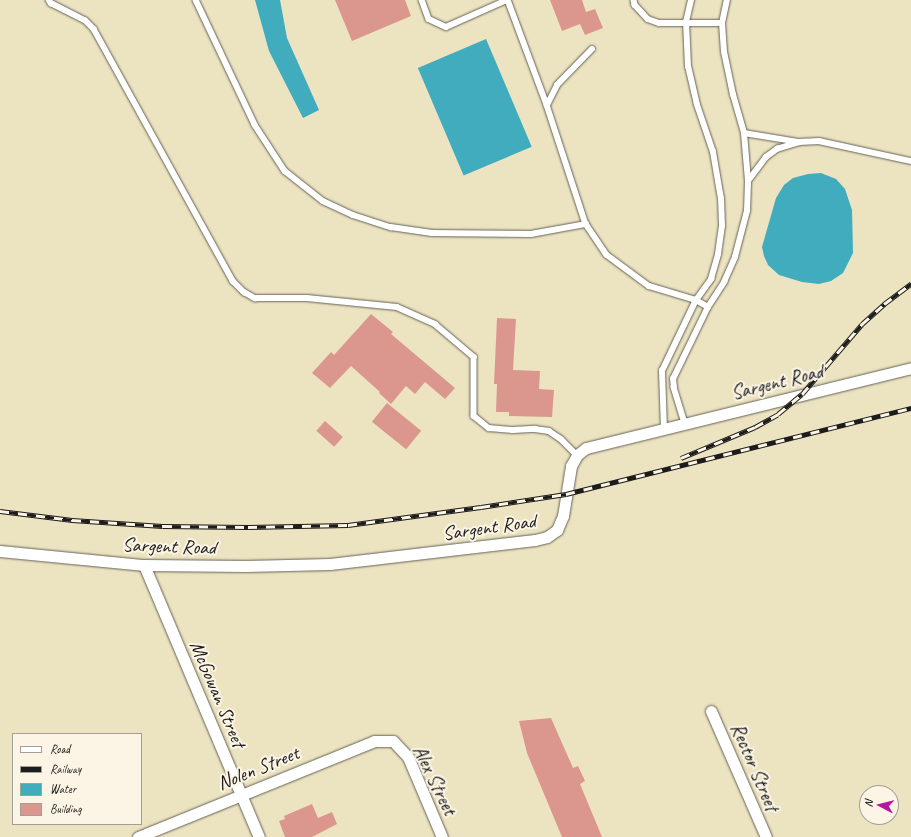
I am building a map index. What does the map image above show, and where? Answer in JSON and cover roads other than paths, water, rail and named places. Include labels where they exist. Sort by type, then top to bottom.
[{"type":"street","name":"Sargent Road","points":[[0,551],[144,565],[246,566],[330,564],[535,540],[547,537],[557,530],[563,516],[571,466],[576,455],[586,448],[605,442],[685,425],[911,368]]},
{"type":"street","name":"McGowan Street","points":[[144,565],[259,837]]},
{"type":"street","name":"Rector Street","points":[[711,711],[766,837]]},
{"type":"street","name":"Nolen Street","points":[[138,837],[374,741],[393,740]]},
{"type":"street","name":"Alex Street","points":[[393,740],[408,757],[442,837]]},
{"type":"lane","points":[[48,0],[51,3],[85,20],[94,29],[233,281],[244,292],[255,298],[307,298],[397,307],[435,324],[474,357],[474,416],[489,428],[513,430],[535,429],[549,431],[561,439],[576,455]]},
{"type":"lane","points":[[196,0],[255,125],[286,171],[322,201],[353,215],[391,227],[432,233],[531,234],[586,224]]},
{"type":"lane","points":[[422,0],[429,19],[446,27],[507,0],[547,105],[586,224],[607,255],[649,286],[696,300],[708,307]]},
{"type":"lane","points":[[634,0],[635,5],[648,19],[659,23],[722,23]]},
{"type":"lane","points":[[664,429],[662,371],[696,300],[711,279],[718,254],[722,226],[721,199],[713,152],[697,105],[688,67],[686,22],[691,0]]},
{"type":"lane","points":[[685,425],[674,388],[673,379],[708,307],[724,282],[735,257],[747,211],[748,181],[744,132],[727,73],[724,52],[722,23],[727,0]]},
{"type":"lane","points":[[547,105],[557,85],[592,49]]},
{"type":"lane","points":[[744,132],[800,142],[819,141],[911,161]]},
{"type":"lane","points":[[748,181],[757,167],[777,149],[800,142]]},
{"type":"water","points":[[255,0],[280,0],[287,38],[319,110],[303,118],[269,51]]},
{"type":"water","points":[[486,39],[532,147],[464,176],[418,68]]},
{"type":"water","points":[[821,173],[836,179],[845,189],[852,210],[853,253],[843,273],[831,281],[819,284],[802,282],[779,275],[768,265],[762,247],[776,198],[784,185],[793,178],[808,174]]},
{"type":"railway","points":[[681,458],[755,427],[778,414],[802,394],[862,324],[884,304],[911,284]]},
{"type":"railway","points":[[0,511],[72,520],[163,526],[248,527],[348,525],[566,494],[911,408]]}]
